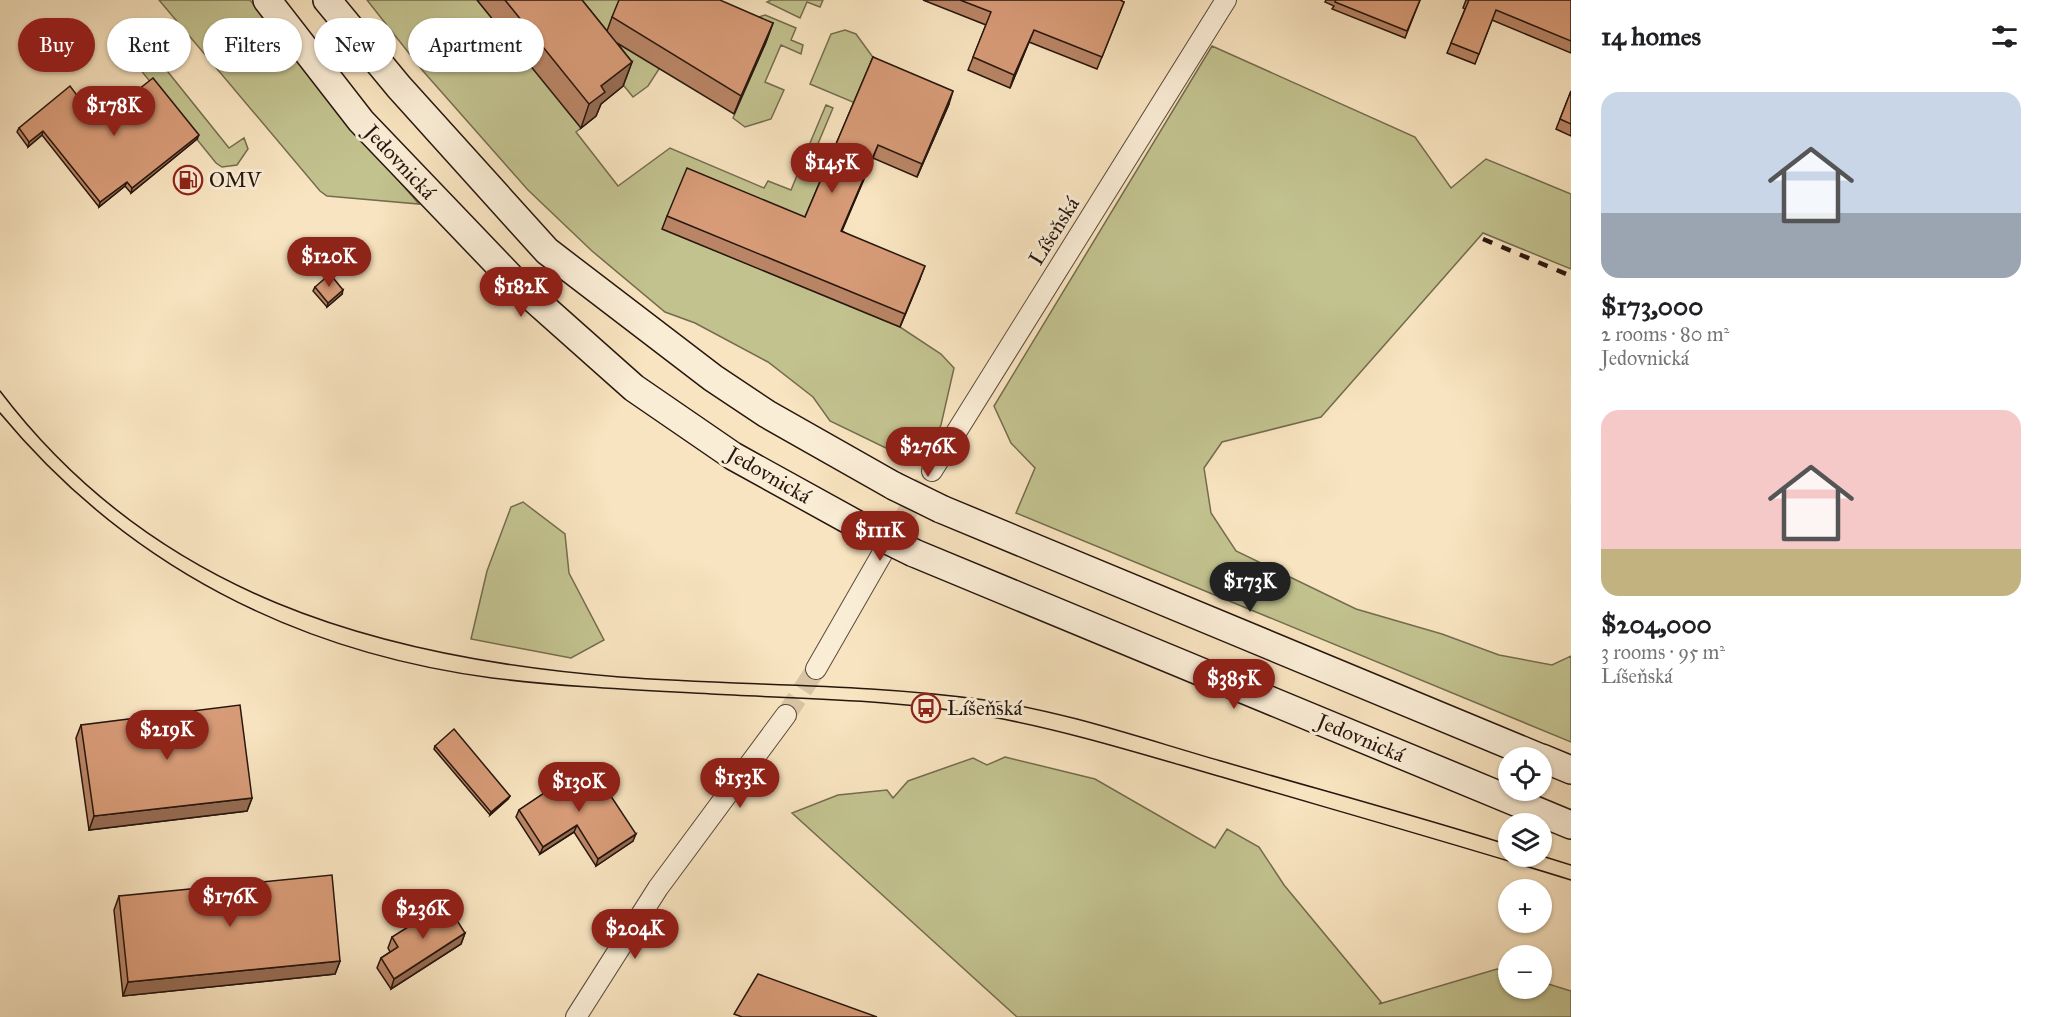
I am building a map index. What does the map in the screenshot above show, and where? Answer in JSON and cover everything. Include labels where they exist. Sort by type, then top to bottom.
[{"type":"main road","name":"Jedovnická","points":[[267,0],[361,121],[509,277],[634,388],[733,456],[867,530],[914,553],[1571,825]]},
{"type":"main road","points":[[327,0],[399,87],[548,251],[661,341],[767,414],[894,486],[941,509],[1514,747]]},
{"type":"main road","points":[[1552,762],[1571,770]]},
{"type":"street","name":"Líšeňská","points":[[932,471],[1226,0]]},
{"type":"street","points":[[816,669],[882,554]]},
{"type":"street","points":[[576,1017],[658,888],[786,715]]},
{"type":"green space","points":[[159,0],[250,0],[265,18],[203,18],[203,52],[191,38],[191,18],[174,18]]},
{"type":"green space","points":[[367,0],[477,0],[492,18],[408,18],[408,52],[396,37],[396,18],[381,18]]},
{"type":"green space","points":[[554,0],[620,0],[659,69],[648,86],[633,97]]},
{"type":"green space","points":[[771,0],[823,0],[820,7],[807,2],[800,18],[767,2]]},
{"type":"green space","points":[[765,15],[796,28],[791,40],[803,45],[801,54],[781,45],[765,82],[784,90],[771,119],[745,127],[733,118],[766,42],[756,18]]},
{"type":"green space","points":[[845,30],[856,34],[888,78],[855,103],[810,84],[831,34]]},
{"type":"green space","points":[[1212,46],[1415,137],[1451,188],[1486,159],[1571,194],[1571,269],[1483,233],[1321,417],[1222,442],[1204,468],[1211,513],[1236,551],[1356,609],[1442,634],[1499,655],[1552,665],[1571,656],[1571,742],[1016,513],[1035,468],[1011,443],[994,406]]},
{"type":"green space","points":[[302,64],[419,204],[327,196],[320,191],[220,72],[302,72]]},
{"type":"green space","points":[[142,72],[168,72],[229,148],[244,138],[248,149],[237,165],[222,167],[216,163]]},
{"type":"green space","points":[[424,72],[536,72],[581,128],[576,132],[618,186],[670,148],[764,188],[768,181],[791,190],[808,149],[831,158],[801,230],[663,229],[900,327],[941,354],[954,368],[941,425],[919,464],[830,421],[813,397],[768,362],[695,323],[665,312],[592,251],[528,190]]},
{"type":"green space","points":[[826,105],[833,108],[817,146],[810,143]]},
{"type":"green space","points":[[523,502],[565,534],[569,573],[604,640],[571,658],[471,639],[487,571],[511,507]]},
{"type":"green space","points":[[1005,757],[1095,779],[1215,848],[1227,829],[1259,847],[1284,885],[1381,1002],[1379,1004],[1497,969],[1498,999],[1552,999],[1552,985],[1571,991],[1571,1017],[1017,1017],[792,813],[838,795],[887,790],[893,798],[908,781],[973,758],[987,765]]},
{"type":"building","points":[[505,0],[582,0],[632,62],[601,86],[605,92],[589,104],[544,48],[544,18],[520,18]]},
{"type":"building","points":[[619,0],[720,0],[773,23],[741,96],[612,17]]},
{"type":"building","points":[[960,0],[1120,0],[1124,2],[1102,57],[1034,30],[1014,75],[973,57],[991,12]]},
{"type":"building","points":[[1336,0],[1420,0],[1407,31],[1335,2]]},
{"type":"building","points":[[1469,0],[1571,0],[1571,41],[1496,10],[1479,54],[1451,43]]},
{"type":"building","points":[[873,57],[953,91],[922,164],[878,145],[841,231],[925,266],[905,314],[667,216],[687,168],[805,217]]},
{"type":"building","points":[[153,78],[199,135],[132,188],[127,182],[100,202],[43,131],[29,142],[19,128],[70,86],[97,122]]},
{"type":"building","points":[[1571,91],[1571,124],[1560,119]]},
{"type":"building","points":[[330,274],[343,290],[328,303],[315,287]]},
{"type":"building","points":[[240,705],[252,798],[94,816],[81,725]]},
{"type":"building","points":[[454,729],[510,796],[491,812],[435,746]]},
{"type":"building","points":[[589,763],[636,834],[598,859],[577,825],[543,847],[519,810]]},
{"type":"building","points":[[332,875],[340,961],[128,982],[119,896]]},
{"type":"building","points":[[446,903],[465,933],[394,979],[381,958],[398,947],[392,937]]},
{"type":"building","points":[[758,974],[877,1017],[742,1017],[734,1014]]},
{"type":"tunnel","points":[[883,552],[932,471]]},
{"type":"tunnel","points":[[786,715],[816,669]]},
{"type":"tram line","points":[[0,391],[61,461],[128,519],[200,566],[277,603],[358,632],[442,653],[530,668],[666,680],[894,690],[1015,705],[1104,726],[1498,842]]},
{"type":"tram line","points":[[0,413],[50,467],[103,515],[160,557],[220,593],[284,623],[350,647],[420,665],[519,681],[629,690],[884,703],[987,716],[1110,745],[1571,880]]},
{"type":"tram line","points":[[1552,859],[1571,865]]},
{"type":"railway","points":[[1483,239],[1571,276]]},
{"type":"place","name":"OMV","points":[[188,180]]},
{"type":"place","name":"Líšeňská","points":[[926,708]]}]
